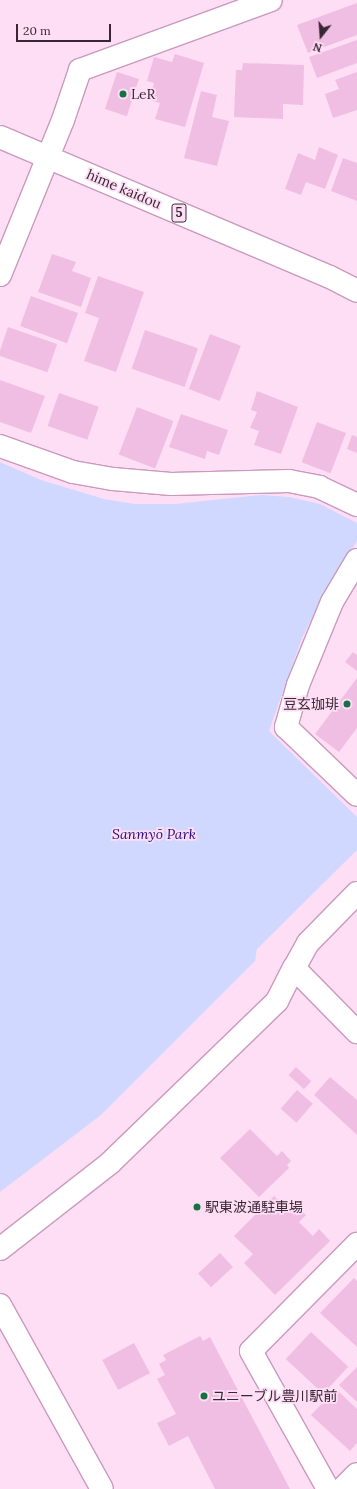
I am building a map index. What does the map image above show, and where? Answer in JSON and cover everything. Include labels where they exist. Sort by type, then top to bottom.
[{"type":"street","points":[[0,274],[49,157],[80,70],[270,0]]},
{"type":"street","name":"hime kaidou","points":[[0,137],[357,291]]},
{"type":"street","points":[[0,446],[72,472],[114,479],[171,484],[289,481],[319,487],[357,505]]},
{"type":"street","points":[[357,560],[332,602],[298,685],[286,727],[357,795]]},
{"type":"street","points":[[0,1249],[110,1163],[277,1001],[308,943],[357,892]]},
{"type":"street","points":[[294,968],[357,1032]]},
{"type":"street","points":[[328,1489],[251,1351],[357,1244]]},
{"type":"street","points":[[0,1305],[102,1489]]},
{"type":"street","points":[[342,1489],[357,1474]]},
{"type":"green space","name":"Sanmyō Park","points":[[0,462],[41,480],[104,499],[135,504],[175,504],[261,495],[289,497],[320,504],[357,523],[357,541],[334,575],[302,638],[269,731],[357,817],[357,850],[257,949],[255,961],[101,1115],[0,1192]]},
{"type":"building","points":[[357,3],[357,35],[308,53],[297,25]]},
{"type":"building","points":[[357,40],[357,63],[317,78],[309,57]]},
{"type":"building","points":[[175,54],[204,63],[185,127],[155,119],[160,103],[149,100],[154,83],[147,81],[154,57],[172,62]]},
{"type":"building","points":[[243,63],[304,65],[303,105],[283,104],[283,119],[234,117],[236,70],[242,70]]},
{"type":"building","name":"LeR","points":[[117,72],[139,79],[127,116],[105,109]]},
{"type":"building","points":[[357,72],[357,110],[333,118],[325,94],[339,89],[335,80]]},
{"type":"building","points":[[201,91],[217,95],[212,117],[229,121],[217,166],[184,158]]},
{"type":"building","points":[[319,147],[338,155],[325,189],[306,182],[301,195],[285,189],[298,153],[315,160]]},
{"type":"building","points":[[343,158],[357,163],[357,201],[331,191]]},
{"type":"building","points":[[52,254],[76,262],[72,271],[91,278],[81,307],[38,292]]},
{"type":"building","points":[[98,276],[144,292],[116,372],[84,361],[99,318],[85,313]]},
{"type":"building","points":[[31,296],[78,313],[67,343],[20,326]]},
{"type":"building","points":[[8,327],[57,344],[47,372],[0,356],[0,350]]},
{"type":"building","points":[[145,330],[198,348],[185,387],[132,369]]},
{"type":"building","points":[[210,334],[241,346],[220,401],[189,389]]},
{"type":"building","points":[[0,380],[45,396],[31,433],[0,422]]},
{"type":"building","points":[[257,391],[298,407],[281,454],[254,445],[259,431],[250,428],[257,412],[251,410]]},
{"type":"building","points":[[59,393],[99,407],[87,440],[48,426]]},
{"type":"building","points":[[137,407],[173,421],[155,469],[119,455]]},
{"type":"building","points":[[181,414],[228,430],[219,455],[207,451],[205,459],[169,447]]},
{"type":"building","points":[[317,422],[346,433],[331,473],[302,462]]},
{"type":"building","points":[[352,435],[357,437],[357,453],[347,449]]},
{"type":"building","points":[[353,652],[357,655],[357,671],[345,662]]},
{"type":"building","name":"豆玄珈琲","points":[[357,678],[357,728],[339,752],[315,734]]},
{"type":"building","points":[[296,1067],[311,1081],[304,1089],[288,1075]]},
{"type":"building","points":[[330,1077],[357,1100],[357,1135],[314,1095]]},
{"type":"building","points":[[297,1090],[313,1104],[296,1123],[281,1109]]},
{"type":"building","points":[[250,1129],[277,1156],[282,1151],[291,1161],[287,1165],[289,1168],[259,1197],[220,1158]]},
{"type":"building","points":[[274,1196],[291,1213],[297,1207],[306,1215],[299,1222],[313,1236],[319,1229],[330,1241],[275,1295],[244,1263],[253,1254],[234,1236]]},
{"type":"building","points":[[220,1253],[233,1267],[211,1287],[198,1273]]},
{"type":"building","points":[[354,1278],[357,1281],[357,1347],[320,1313]]},
{"type":"building","points":[[311,1332],[348,1367],[323,1394],[286,1359]]},
{"type":"building","name":"ユニーブル豊川駅前","points":[[200,1336],[203,1341],[210,1337],[290,1489],[215,1489],[188,1436],[169,1446],[157,1423],[176,1414],[157,1379],[165,1375],[159,1364],[166,1360],[163,1355]]},
{"type":"building","points":[[134,1343],[150,1373],[118,1390],[102,1360]]},
{"type":"building","points":[[357,1367],[357,1402],[339,1385]]},
{"type":"building","points":[[336,1389],[357,1409],[357,1443],[350,1451],[311,1415]]},
{"type":"place","name":"LeR","points":[[123,94]]},
{"type":"place","name":"豆玄珈琲","points":[[347,704]]},
{"type":"place","name":"駅東波通駐車場","points":[[197,1207]]},
{"type":"place","name":"ユニーブル豊川駅前","points":[[204,1396]]}]
